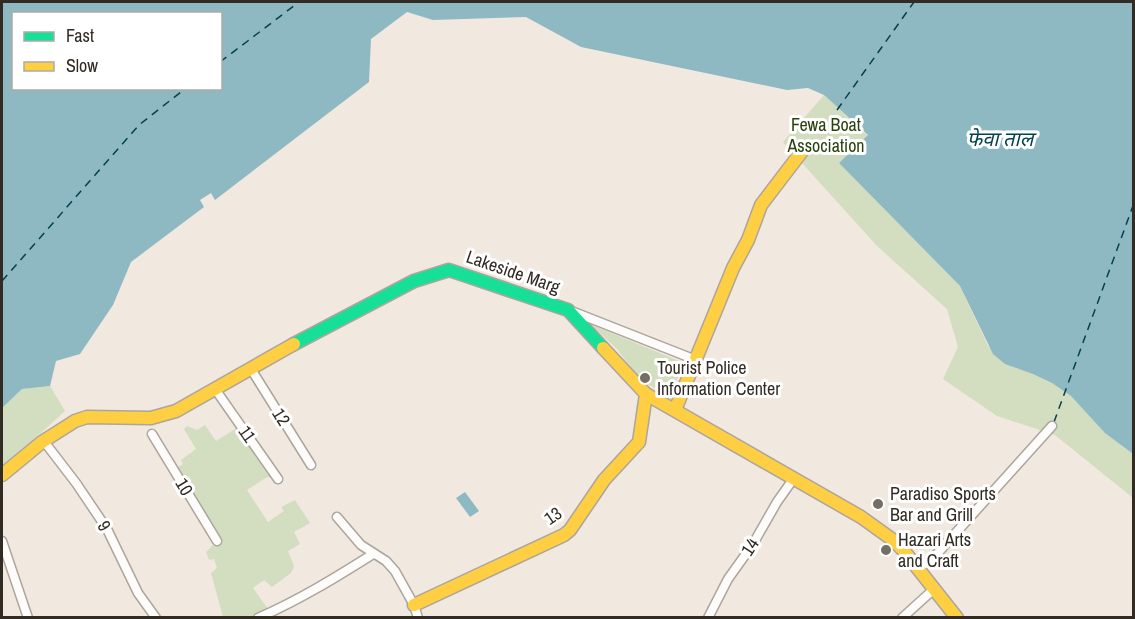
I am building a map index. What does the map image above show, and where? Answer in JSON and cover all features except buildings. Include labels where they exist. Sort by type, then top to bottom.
[{"type":"main road","points":[[675,410],[761,205],[803,150]]},
{"type":"main road","name":"Lakeside Marg","points":[[2,476],[43,440],[78,420],[87,417],[151,418],[176,411],[322,328],[414,281],[449,270],[568,310],[646,394],[877,528],[898,545],[956,617]]},
{"type":"main road","name":"13","points":[[414,605],[564,535],[570,530],[604,480],[639,442],[646,394]]},
{"type":"street","points":[[568,310],[696,360]]},
{"type":"street","name":"12","points":[[251,369],[311,465]]},
{"type":"street","name":"11","points":[[215,389],[278,479]]},
{"type":"street","points":[[918,569],[935,556],[1052,426]]},
{"type":"street","name":"10","points":[[152,434],[217,541]]},
{"type":"street","name":"9","points":[[43,440],[76,483],[106,529],[138,593],[156,618]]},
{"type":"street","name":"14","points":[[708,618],[728,579],[794,478]]},
{"type":"street","points":[[337,517],[361,545],[386,561],[395,571],[414,605],[418,618]]},
{"type":"street","points":[[2,541],[28,618]]},
{"type":"street","points":[[258,618],[324,586],[373,554]]},
{"type":"street","points":[[902,618],[934,589]]},
{"type":"green space","name":"Fewa Boat Association","points":[[824,95],[868,136],[839,163],[960,286],[988,346],[1014,368],[1033,373],[1071,396],[1133,454],[1133,498],[1055,435],[997,416],[943,379],[958,347],[947,309],[877,246],[783,142]]},
{"type":"green space","points":[[592,325],[684,363],[670,397],[646,383],[635,373],[617,349]]},
{"type":"green space","points":[[50,386],[65,411],[2,468],[2,408],[22,389]]},
{"type":"green space","points":[[205,425],[216,441],[240,426],[278,479],[267,477],[247,490],[268,522],[284,511],[281,507],[295,500],[310,523],[294,532],[300,544],[288,551],[294,566],[291,573],[272,587],[264,580],[253,588],[268,609],[252,617],[223,617],[211,573],[217,568],[214,559],[209,560],[206,552],[217,541],[174,470],[183,464],[181,460],[196,449],[184,429],[187,426],[197,430]]},
{"type":"water","name":"फेवा ताल","points":[[2,2],[1133,2],[1133,454],[1105,433],[1071,396],[1052,383],[1005,364],[993,354],[960,286],[839,163],[868,135],[824,95],[808,88],[787,90],[581,47],[526,17],[433,20],[407,12],[371,39],[369,82],[215,200],[211,193],[200,200],[204,207],[131,262],[113,305],[80,354],[56,361],[50,386],[22,389],[2,408]]},
{"type":"water","points":[[465,492],[479,511],[470,517],[456,498]]},
{"type":"ferry route","points":[[222,60],[299,2]]},
{"type":"ferry route","points":[[837,110],[914,2]]},
{"type":"ferry route","points":[[2,281],[139,125],[183,90]]},
{"type":"ferry route","points":[[1054,422],[1134,203]]},
{"type":"traffic: fast","points":[[294,344],[414,281],[449,270],[568,310],[603,348]]},
{"type":"traffic: slow","points":[[675,410],[761,205],[803,150]]},
{"type":"traffic: slow","points":[[2,475],[42,442],[75,421],[87,417],[151,418],[176,411],[294,344]]},
{"type":"traffic: slow","points":[[603,348],[646,394],[861,517],[893,540],[957,618]]},
{"type":"traffic: slow","points":[[414,605],[564,535],[570,530],[604,480],[639,442],[646,394]]},
{"type":"place","name":"Tourist Police Information Center","points":[[645,378]]},
{"type":"place","name":"Paradiso Sports Bar and Grill","points":[[878,504]]},
{"type":"place","name":"Hazari Arts and Craft","points":[[886,550]]}]
